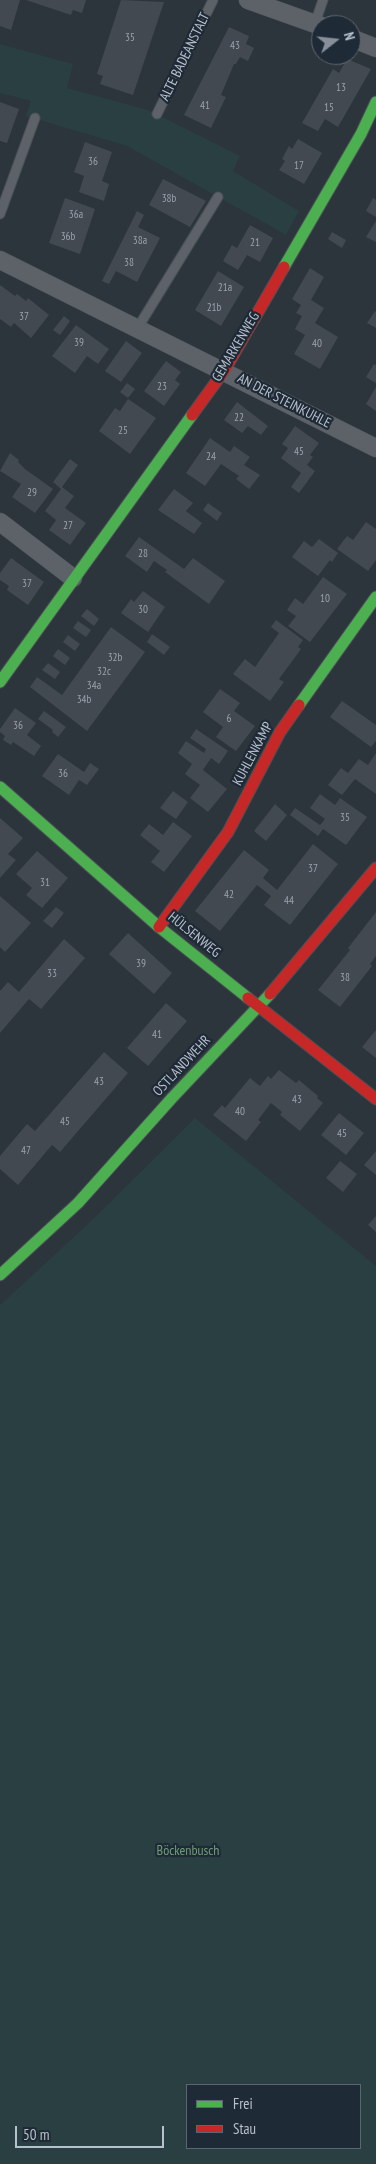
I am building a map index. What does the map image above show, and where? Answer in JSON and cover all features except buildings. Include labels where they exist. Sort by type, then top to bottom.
[{"type":"street","points":[[248,0],[311,22]]},
{"type":"street","points":[[361,42],[376,48]]},
{"type":"street","name":"GEMARKENWEG","points":[[0,682],[73,578],[224,371],[360,134],[376,102]]},
{"type":"street","name":"AN DER STEINKUHLE","points":[[0,260],[376,448]]},
{"type":"street","points":[[0,522],[73,578]]},
{"type":"street","name":"KUHLENKAMP","points":[[159,927],[228,832],[280,732],[376,597]]},
{"type":"street","name":"HÜLSENWEG","points":[[0,787],[159,927],[376,1099]]},
{"type":"street","name":"OSTLANDWEHR","points":[[0,1275],[78,1203],[172,1098],[259,1007],[376,868]]},
{"type":"lane","name":"ALTE BADEANSTALT","points":[[157,114],[213,0]]},
{"type":"lane","points":[[320,15],[323,0]]},
{"type":"lane","points":[[0,214],[35,118]]},
{"type":"lane","points":[[137,329],[218,197]]},
{"type":"green space","points":[[0,44],[73,64],[67,88],[148,110],[240,156],[233,171],[299,211],[286,235],[127,146],[26,116],[31,101],[0,93]]},
{"type":"green space","name":"Böckenbusch","points":[[195,1118],[376,1266],[376,2164],[0,2164],[0,1305],[90,1222]]},
{"type":"traffic: fast","points":[[284,267],[361,134],[376,102]]},
{"type":"traffic: fast","points":[[0,682],[192,415]]},
{"type":"traffic: fast","points":[[299,705],[376,597]]},
{"type":"traffic: fast","points":[[0,787],[159,927],[248,998]]},
{"type":"traffic: fast","points":[[0,1275],[78,1203],[172,1098],[270,994]]},
{"type":"traffic: jam","points":[[192,415],[224,371],[284,267]]},
{"type":"traffic: jam","points":[[159,927],[228,832],[280,732],[299,705]]},
{"type":"traffic: jam","points":[[270,994],[376,868]]},
{"type":"traffic: jam","points":[[248,998],[376,1099]]}]
